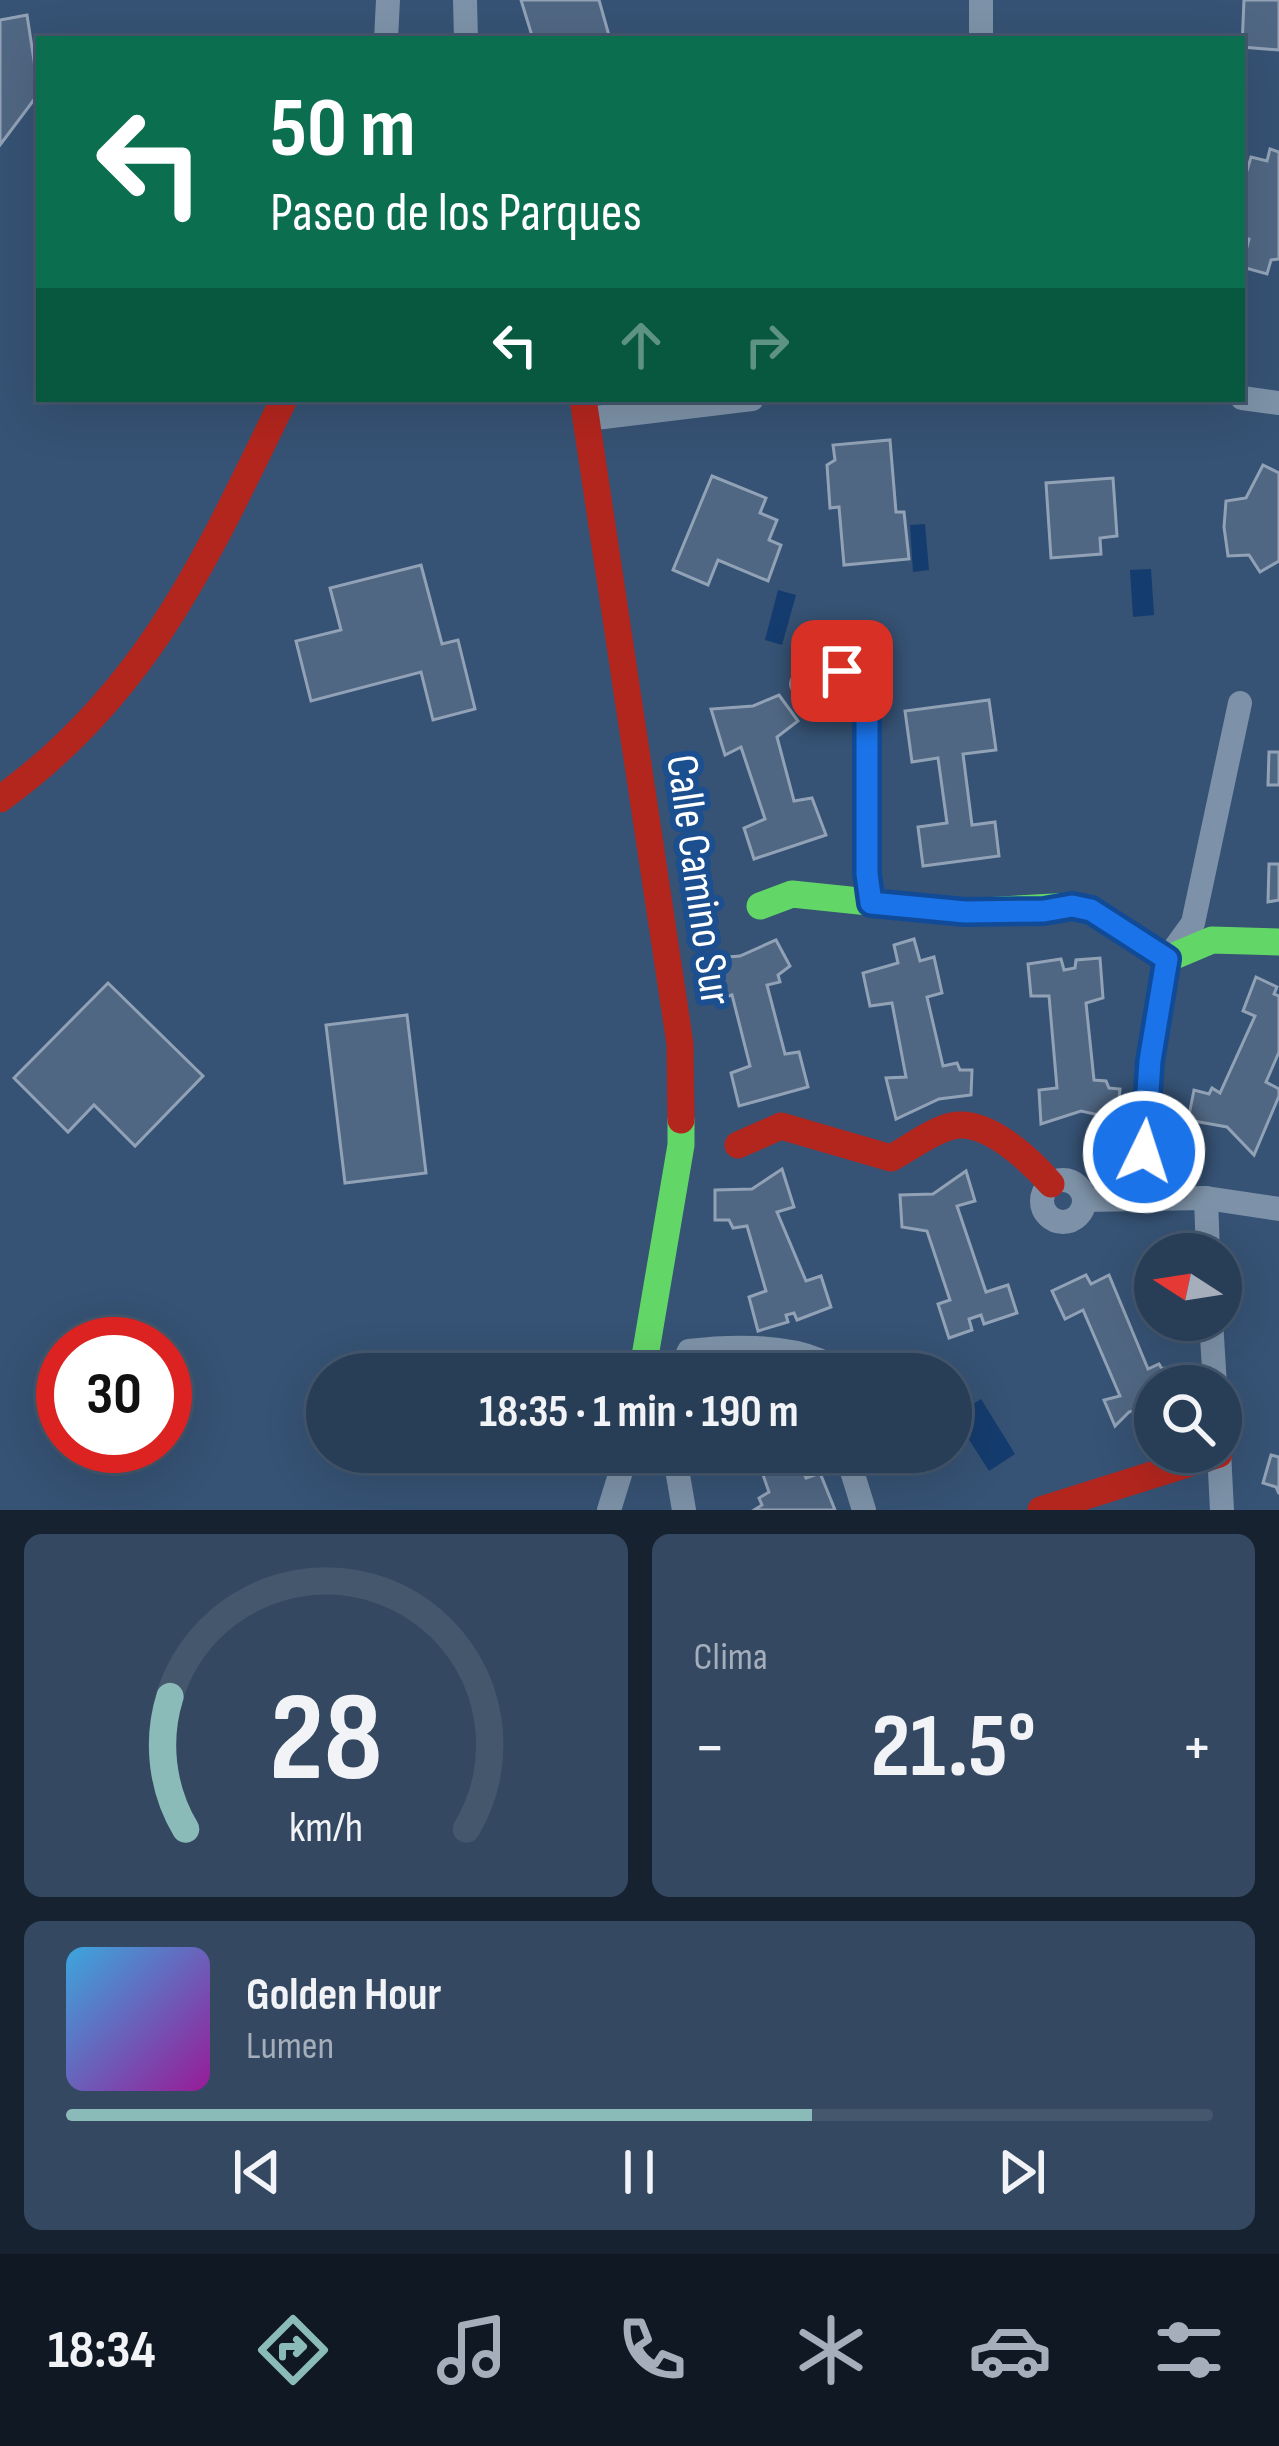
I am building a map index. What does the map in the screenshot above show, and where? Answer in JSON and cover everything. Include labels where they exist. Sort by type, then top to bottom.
[{"type":"street","points":[[386,36],[388,0]]},
{"type":"street","points":[[465,0],[466,36]]},
{"type":"street","points":[[981,0],[982,36]]},
{"type":"street","points":[[1245,398],[1279,403]]},
{"type":"street","points":[[0,800],[81,735],[147,656],[282,402]]},
{"type":"street","points":[[585,409],[702,402]]},
{"type":"street","name":"Calle Camino Sur","points":[[585,409],[680,1044],[681,1145],[646,1353]]},
{"type":"street","points":[[801,684],[824,670],[842,671],[861,682],[867,696],[871,903]]},
{"type":"street","points":[[1140,1198],[1150,1061],[1167,959],[1193,923],[1240,703]]},
{"type":"street","points":[[760,906],[792,894],[965,912],[1072,906],[1091,910],[1167,959]]},
{"type":"street","points":[[1167,959],[1212,940],[1279,942]]},
{"type":"street","points":[[738,1144],[781,1126],[891,1158],[957,1124],[974,1126],[1038,1166],[1051,1184]]},
{"type":"street","points":[[1058,1180],[1074,1183],[1084,1200],[1076,1218],[1068,1221],[1052,1219],[1042,1206],[1045,1190],[1058,1180]]},
{"type":"street","points":[[1206,1198],[1207,1233]]},
{"type":"street","points":[[1084,1200],[1206,1198],[1279,1209]]},
{"type":"street","points":[[688,1353],[723,1346],[795,1353]]},
{"type":"street","points":[[609,1510],[620,1473]]},
{"type":"street","points":[[678,1473],[684,1510]]},
{"type":"street","points":[[853,1473],[864,1510]]},
{"type":"street","points":[[1041,1510],[1157,1473]]},
{"type":"street","points":[[1220,1473],[1222,1510]]},
{"type":"water","points":[[925,524],[929,570],[913,572],[910,525]]},
{"type":"water","points":[[1151,569],[1154,615],[1133,617],[1130,570]]},
{"type":"water","points":[[778,590],[796,595],[782,645],[765,640]]},
{"type":"water","points":[[981,1399],[1015,1454],[989,1471],[972,1444],[972,1405]]},
{"type":"building","points":[[521,0],[599,0],[609,36],[532,36]]},
{"type":"building","points":[[1244,0],[1279,0],[1279,50],[1245,47]]},
{"type":"building","points":[[27,15],[36,97],[0,145],[0,20]]},
{"type":"building","points":[[1270,149],[1279,152],[1279,259],[1271,260],[1267,274],[1245,268],[1249,239],[1245,238],[1245,174],[1251,157],[1267,161]]},
{"type":"building","points":[[890,440],[896,512],[904,512],[909,559],[844,565],[839,507],[830,508],[827,465],[835,460],[833,445]]},
{"type":"building","points":[[1263,465],[1279,473],[1279,561],[1260,572],[1249,555],[1228,556],[1224,527],[1226,501],[1246,498]]},
{"type":"building","points":[[712,476],[766,498],[760,513],[777,520],[769,540],[781,545],[768,581],[718,560],[708,585],[673,570]]},
{"type":"building","points":[[1113,478],[1117,536],[1100,538],[1101,554],[1051,558],[1046,483]]},
{"type":"building","points":[[421,565],[442,644],[458,640],[475,709],[433,720],[421,672],[311,701],[296,641],[341,630],[330,588]]},
{"type":"building","points":[[779,695],[798,721],[777,737],[794,801],[812,798],[826,835],[754,859],[744,828],[765,819],[741,747],[725,755],[711,709],[753,706]]},
{"type":"building","points":[[989,700],[996,750],[963,754],[972,825],[995,822],[999,856],[923,866],[918,827],[947,823],[938,758],[912,762],[905,711]]},
{"type":"building","points":[[1269,752],[1279,752],[1279,785],[1268,785]]},
{"type":"building","points":[[1269,864],[1279,864],[1279,900],[1268,902]]},
{"type":"building","points":[[914,939],[920,961],[934,957],[942,993],[927,997],[943,1066],[957,1063],[960,1070],[972,1070],[971,1095],[939,1099],[896,1119],[886,1078],[906,1077],[892,1003],[870,1006],[863,973],[898,963],[894,945]]},
{"type":"building","points":[[776,940],[790,966],[778,975],[780,982],[767,985],[785,1054],[799,1052],[808,1087],[739,1106],[731,1073],[750,1066],[732,995],[715,1000],[704,959],[740,956]]},
{"type":"building","points":[[1100,958],[1103,998],[1086,1003],[1094,1080],[1120,1089],[1117,1119],[1081,1111],[1041,1124],[1039,1090],[1057,1088],[1049,996],[1031,996],[1028,964],[1061,959],[1064,970],[1075,968],[1076,960]]},
{"type":"building","points":[[1256,977],[1277,987],[1274,994],[1279,996],[1279,1052],[1266,1082],[1279,1089],[1279,1096],[1254,1155],[1227,1127],[1188,1120],[1194,1090],[1209,1094],[1212,1088],[1220,1093],[1255,1016],[1243,1011]]},
{"type":"building","points":[[108,983],[203,1076],[135,1146],[94,1105],[68,1132],[14,1078]]},
{"type":"building","points":[[407,1015],[426,1173],[345,1183],[326,1025]]},
{"type":"building","points":[[782,1169],[794,1207],[777,1212],[806,1281],[821,1276],[831,1307],[797,1320],[794,1313],[786,1315],[788,1322],[758,1331],[749,1297],[766,1291],[747,1226],[733,1228],[729,1220],[715,1220],[715,1190],[752,1189]]},
{"type":"building","points":[[966,1171],[975,1201],[957,1206],[986,1292],[1008,1285],[1017,1313],[984,1324],[981,1315],[969,1319],[972,1330],[949,1338],[938,1304],[950,1300],[927,1231],[902,1227],[900,1195],[933,1194]]},
{"type":"building","points":[[1086,1275],[1091,1284],[1109,1275],[1146,1365],[1134,1365],[1134,1410],[1115,1426],[1104,1400],[1120,1396],[1083,1310],[1065,1319],[1052,1291]]},
{"type":"building","points":[[1271,1455],[1279,1457],[1279,1494],[1276,1487],[1263,1483]]},
{"type":"building","points":[[762,1473],[804,1473],[806,1478],[820,1473],[835,1510],[754,1510],[762,1505],[759,1498],[769,1492]]},
{"type":"traffic: fast","points":[[760,906],[792,894],[965,912],[1072,906],[1091,910],[1167,959],[1212,940],[1279,942]]},
{"type":"traffic: fast","points":[[646,1353],[681,1145],[681,1120]]},
{"type":"traffic: jam","points":[[0,799],[51,758],[134,668],[199,567],[283,402]]},
{"type":"traffic: jam","points":[[583,402],[680,1044],[681,1120]]},
{"type":"traffic: jam","points":[[738,1145],[781,1126],[891,1158],[936,1132],[965,1125],[1007,1143],[1051,1184]]},
{"type":"traffic: jam","points":[[1041,1510],[1159,1473]]},
{"type":"route","points":[[842,671],[861,682],[867,696],[871,903],[965,912],[1072,906],[1091,910],[1167,959],[1150,1061],[1144,1152]]}]
